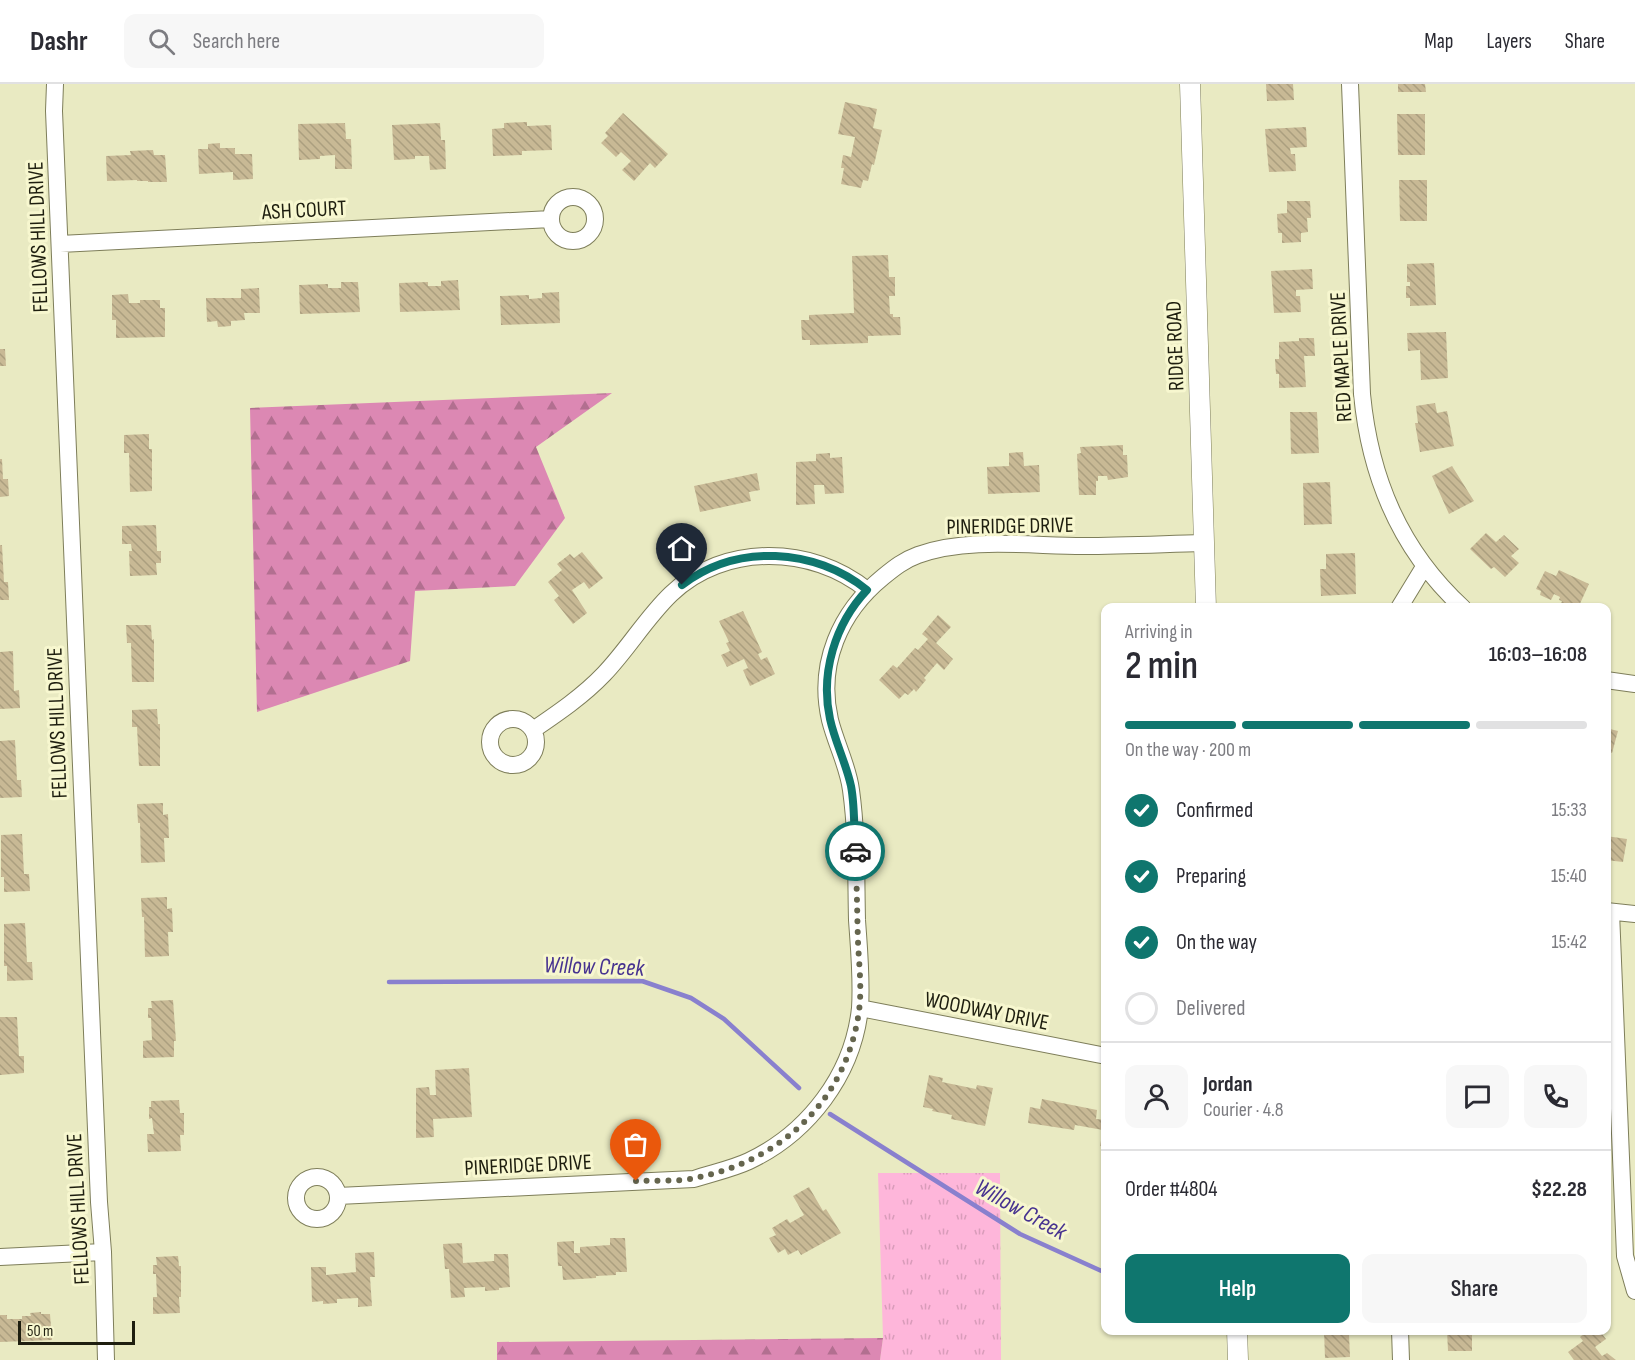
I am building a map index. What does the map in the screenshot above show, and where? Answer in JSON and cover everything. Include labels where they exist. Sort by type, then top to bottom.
[{"type":"street","name":"FELLOWS HILL DRIVE","points":[[55,84],[54,111],[106,1360]]},
{"type":"street","name":"RIDGE ROAD","points":[[1190,84],[1202,543],[1206,603]]},
{"type":"street","name":"RED MAPLE DRIVE","points":[[1350,84],[1365,424],[1373,461],[1398,524],[1424,567],[1458,603]]},
{"type":"street","name":"ASH COURT","points":[[60,244],[551,219]]},
{"type":"street","name":"PINERIDGE DRIVE","points":[[338,1196],[694,1179],[748,1162],[784,1141],[816,1112],[830,1092],[846,1060],[860,1008],[851,788],[830,719],[827,679],[832,649],[849,612],[867,590],[898,564],[934,550],[981,545],[1084,546],[1202,543]]},
{"type":"street","points":[[532,730],[572,704],[603,676],[672,592],[712,567],[752,557],[777,555],[805,558],[851,578],[867,590]]},
{"type":"street","points":[[1402,603],[1424,567]]},
{"type":"street","points":[[1611,681],[1635,684]]},
{"type":"street","points":[[1611,912],[1635,914]]},
{"type":"street","points":[[1611,937],[1628,1146],[1625,1256],[1635,1291]]},
{"type":"street","name":"WOODWAY DRIVE","points":[[860,1008],[1101,1055]]},
{"type":"street","points":[[0,1257],[103,1252]]},
{"type":"street","points":[[1237,1335],[1238,1360]]},
{"type":"street","points":[[1400,1335],[1401,1360]]},
{"type":"green space","points":[[612,393],[536,447],[565,518],[515,586],[415,591],[410,661],[257,712],[250,408]]},
{"type":"green space","points":[[878,1173],[1000,1173],[1001,1360],[880,1360],[883,1338]]},
{"type":"green space","points":[[883,1338],[880,1360],[497,1360],[497,1342]]},
{"type":"building","points":[[1266,84],[1293,84],[1294,100],[1267,101]]},
{"type":"building","points":[[1398,84],[1425,84],[1426,92],[1398,92]]},
{"type":"building","points":[[845,102],[877,109],[873,128],[882,130],[874,165],[872,164],[868,181],[863,180],[861,188],[841,184],[844,168],[841,168],[843,155],[851,157],[855,137],[838,134]]},
{"type":"building","points":[[623,113],[668,154],[655,168],[650,163],[634,181],[622,170],[631,161],[621,152],[616,157],[601,143],[608,136],[605,133]]},
{"type":"building","points":[[1397,114],[1425,114],[1425,155],[1398,155]]},
{"type":"building","points":[[527,122],[527,126],[551,125],[552,150],[522,151],[522,155],[493,156],[492,129],[504,128],[504,123]]},
{"type":"building","points":[[345,123],[346,139],[351,139],[352,169],[335,169],[335,155],[320,156],[320,159],[299,160],[298,124]]},
{"type":"building","points":[[440,123],[441,140],[445,140],[446,169],[430,170],[429,156],[394,160],[392,125]]},
{"type":"building","points":[[1306,127],[1307,147],[1290,148],[1291,154],[1295,154],[1296,171],[1269,172],[1265,129]]},
{"type":"building","points":[[220,143],[220,148],[235,148],[235,154],[252,154],[253,179],[233,180],[233,172],[199,174],[198,149],[208,149],[208,144]]},
{"type":"building","points":[[153,150],[154,155],[165,155],[167,182],[107,181],[106,156],[131,155],[130,151]]},
{"type":"building","points":[[1399,180],[1427,180],[1427,221],[1400,221]]},
{"type":"building","points":[[1287,201],[1310,201],[1311,218],[1307,218],[1308,232],[1301,233],[1301,242],[1282,243],[1282,233],[1278,233],[1277,214],[1287,213]]},
{"type":"building","points":[[888,255],[889,277],[895,277],[895,296],[889,296],[890,314],[893,314],[893,317],[900,317],[901,335],[868,336],[868,343],[810,345],[810,340],[802,340],[801,320],[809,320],[809,315],[854,313],[852,256]]},
{"type":"building","points":[[1434,263],[1436,305],[1410,306],[1410,298],[1406,298],[1406,286],[1410,286],[1410,282],[1407,282],[1407,264]]},
{"type":"building","points":[[1312,269],[1313,289],[1296,290],[1296,296],[1300,296],[1301,312],[1274,313],[1271,271]]},
{"type":"building","points":[[458,280],[460,310],[400,312],[399,283],[428,282],[428,286],[441,286],[441,281]]},
{"type":"building","points":[[341,282],[358,282],[360,312],[300,314],[299,285],[328,284],[328,288],[341,288]]},
{"type":"building","points":[[259,288],[260,313],[244,313],[245,320],[231,321],[231,326],[218,327],[217,321],[207,322],[206,298],[241,298],[241,289]]},
{"type":"building","points":[[559,292],[560,323],[501,325],[500,296],[529,295],[529,299],[542,298],[542,293]]},
{"type":"building","points":[[128,294],[129,303],[140,303],[140,300],[160,300],[160,308],[165,308],[165,337],[116,338],[116,320],[112,320],[112,295]]},
{"type":"building","points":[[1446,332],[1448,378],[1421,380],[1420,350],[1408,351],[1407,333]]},
{"type":"building","points":[[1299,338],[1314,338],[1315,356],[1304,356],[1306,387],[1279,388],[1279,374],[1276,374],[1275,359],[1279,359],[1279,342],[1299,341]]},
{"type":"building","points":[[0,349],[5,349],[6,366],[0,366]]},
{"type":"building","points":[[1435,403],[1437,413],[1447,411],[1454,446],[1420,452],[1415,423],[1418,423],[1416,406]]},
{"type":"building","points":[[1290,412],[1317,412],[1319,453],[1291,454]]},
{"type":"building","points":[[149,434],[149,449],[152,449],[152,491],[130,492],[129,453],[124,453],[124,435]]},
{"type":"building","points":[[1123,445],[1123,455],[1127,455],[1128,477],[1108,480],[1107,476],[1098,476],[1096,495],[1079,495],[1077,454],[1081,453],[1080,447]]},
{"type":"building","points":[[1023,452],[1024,466],[1039,465],[1040,492],[988,494],[987,467],[1009,466],[1009,453]]},
{"type":"building","points":[[830,453],[830,458],[842,457],[844,493],[825,494],[824,485],[814,485],[815,504],[796,505],[796,462],[816,461],[816,454]]},
{"type":"building","points":[[0,459],[2,459],[3,479],[8,479],[9,496],[0,497]]},
{"type":"building","points":[[1452,466],[1474,501],[1449,514],[1432,476]]},
{"type":"building","points":[[757,473],[760,490],[749,492],[751,501],[700,512],[694,486]]},
{"type":"building","points":[[1330,482],[1332,524],[1304,525],[1303,483]]},
{"type":"building","points":[[156,525],[157,551],[161,551],[161,563],[156,563],[157,575],[130,576],[131,544],[122,544],[122,526]]},
{"type":"building","points":[[1486,533],[1496,542],[1504,535],[1519,549],[1511,556],[1519,563],[1505,577],[1494,567],[1491,569],[1470,549]]},
{"type":"building","points":[[0,545],[2,545],[4,582],[8,582],[9,600],[0,600]]},
{"type":"building","points":[[582,552],[603,578],[589,589],[584,582],[572,590],[587,613],[573,624],[554,600],[559,596],[548,582],[562,570],[557,564],[570,554],[574,558]]},
{"type":"building","points":[[1355,553],[1356,594],[1321,596],[1320,569],[1326,569],[1326,554]]},
{"type":"building","points":[[1559,570],[1589,584],[1580,603],[1561,603],[1560,597],[1554,594],[1551,600],[1540,595],[1541,591],[1536,589],[1545,571],[1556,576]]},
{"type":"building","points":[[743,611],[762,652],[758,654],[761,660],[767,657],[775,674],[750,686],[743,670],[748,668],[744,659],[727,667],[721,655],[730,651],[726,643],[729,642],[719,621]]},
{"type":"building","points":[[938,615],[951,627],[936,643],[953,659],[944,670],[937,663],[916,692],[914,689],[899,699],[879,680],[893,665],[897,668],[915,648],[918,650],[928,639],[922,634]]},
{"type":"building","points":[[126,625],[151,625],[152,640],[154,639],[154,682],[132,682],[131,643],[127,643]]},
{"type":"building","points":[[13,651],[14,691],[19,690],[20,708],[0,709],[0,652]]},
{"type":"building","points":[[157,709],[158,724],[160,724],[160,766],[139,766],[137,727],[132,727],[132,710]]},
{"type":"building","points":[[1611,729],[1618,731],[1611,753]]},
{"type":"building","points":[[15,740],[17,780],[21,780],[22,797],[0,798],[0,741]]},
{"type":"building","points":[[163,803],[163,815],[168,814],[169,838],[164,838],[165,862],[141,863],[137,804]]},
{"type":"building","points":[[22,834],[24,874],[29,874],[30,891],[4,892],[4,877],[1,877],[1,835]]},
{"type":"building","points":[[1611,837],[1627,839],[1623,862],[1611,861]]},
{"type":"building","points":[[167,897],[167,909],[172,908],[173,932],[168,932],[169,956],[145,957],[141,898]]},
{"type":"building","points":[[25,923],[27,962],[32,962],[33,980],[7,981],[7,966],[4,966],[4,924]]},
{"type":"building","points":[[173,1000],[176,1041],[174,1041],[174,1057],[143,1058],[143,1041],[152,1040],[151,1018],[148,1018],[148,1008],[152,1008],[151,1001]]},
{"type":"building","points":[[0,1017],[17,1017],[19,1056],[24,1056],[24,1073],[0,1075]]},
{"type":"building","points":[[469,1068],[472,1117],[433,1119],[434,1137],[416,1138],[416,1088],[429,1087],[430,1095],[436,1095],[435,1070]]},
{"type":"building","points":[[929,1075],[943,1078],[942,1082],[976,1089],[977,1085],[993,1088],[985,1126],[951,1119],[952,1115],[923,1107]]},
{"type":"building","points":[[1042,1099],[1097,1110],[1096,1119],[1101,1120],[1101,1130],[1075,1125],[1074,1130],[1028,1123],[1030,1107],[1040,1109]]},
{"type":"building","points":[[179,1100],[180,1113],[184,1113],[184,1135],[180,1135],[181,1151],[148,1152],[147,1134],[154,1134],[152,1118],[149,1119],[151,1101]]},
{"type":"building","points":[[809,1187],[823,1211],[826,1209],[841,1233],[801,1255],[798,1250],[788,1255],[785,1249],[778,1253],[769,1238],[776,1235],[772,1228],[787,1219],[790,1223],[804,1215],[793,1196]]},
{"type":"building","points":[[610,1238],[625,1238],[627,1272],[616,1272],[616,1275],[596,1276],[596,1278],[563,1280],[562,1266],[558,1266],[557,1242],[574,1241],[574,1253],[580,1253],[580,1247],[610,1245]]},
{"type":"building","points":[[462,1243],[463,1263],[494,1261],[494,1254],[508,1254],[510,1287],[485,1291],[485,1287],[464,1288],[465,1297],[451,1298],[449,1269],[445,1269],[443,1244]]},
{"type":"building","points":[[374,1252],[375,1277],[370,1277],[372,1306],[358,1307],[358,1298],[337,1299],[337,1303],[312,1302],[311,1267],[326,1267],[326,1275],[356,1272],[355,1253]]},
{"type":"building","points":[[178,1256],[179,1266],[181,1266],[180,1313],[153,1314],[153,1297],[157,1297],[156,1274],[153,1274],[153,1265],[157,1265],[156,1257]]},
{"type":"building","points":[[41,1312],[41,1314],[50,1314],[52,1340],[0,1342],[0,1315],[7,1315],[7,1319],[22,1319],[22,1316],[31,1316],[30,1313]]},
{"type":"building","points":[[1324,1335],[1349,1335],[1350,1357],[1325,1358]]},
{"type":"building","points":[[1447,1335],[1472,1335],[1472,1351],[1448,1351]]},
{"type":"building","points":[[1603,1335],[1606,1339],[1595,1347],[1602,1356],[1607,1353],[1616,1360],[1574,1360],[1568,1352],[1583,1341],[1580,1337]]},
{"type":"waterway","name":"Willow Creek","points":[[389,982],[642,981],[691,998],[724,1019],[799,1088]]},
{"type":"waterway","name":"Willow Creek","points":[[830,1114],[1020,1234],[1101,1271]]},
{"type":"way so far","points":[[636,1181],[694,1179],[748,1162],[784,1141],[816,1112],[830,1092],[846,1060],[860,1008],[855,851]]},
{"type":"route","points":[[682,585],[712,567],[731,561],[777,555],[805,558],[851,578],[867,590],[849,612],[837,635],[827,679],[830,719],[851,788],[855,851]]}]
